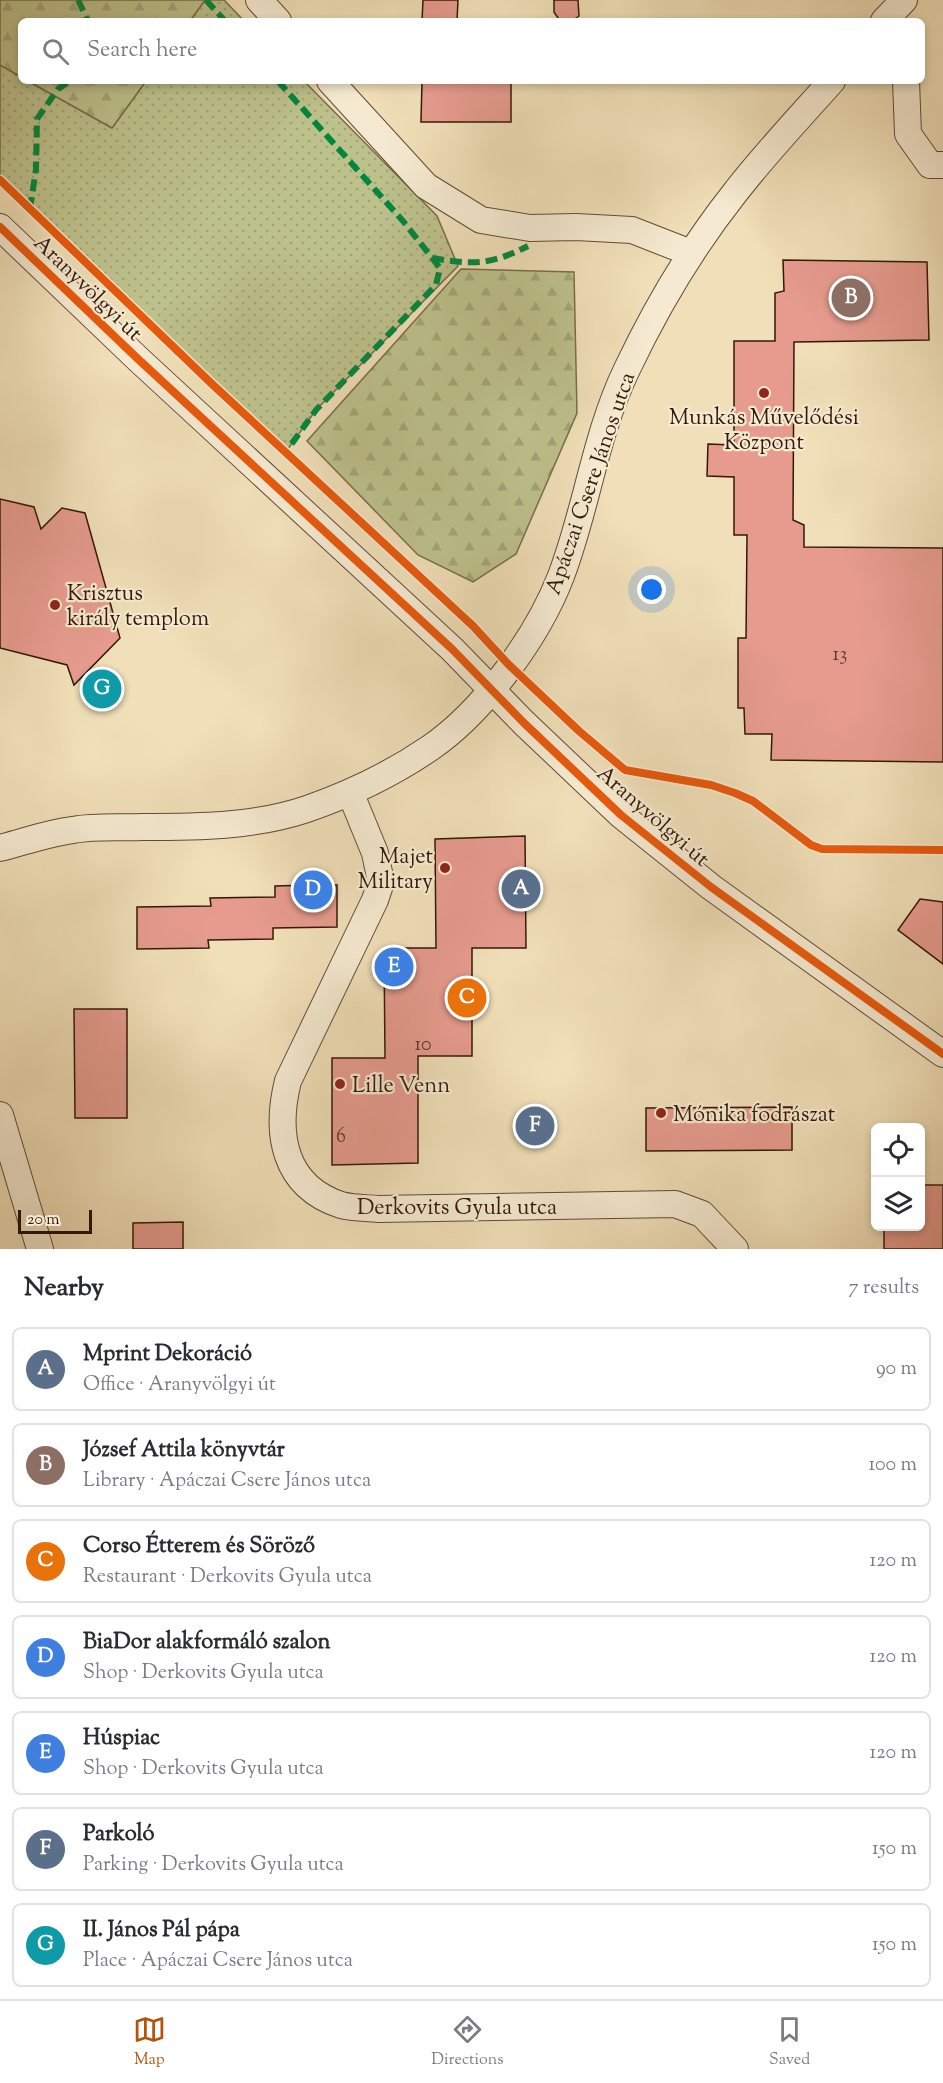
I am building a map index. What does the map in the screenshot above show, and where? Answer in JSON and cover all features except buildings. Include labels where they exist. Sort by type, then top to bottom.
[{"type":"street","points":[[259,0],[275,18]]},
{"type":"street","points":[[333,84],[426,186],[481,220],[530,228],[576,227],[632,230],[691,253]]},
{"type":"street","name":"Apáczai Csere János utca","points":[[0,848],[73,830],[211,826],[260,820],[304,810],[350,792],[433,746],[492,689],[534,630],[560,579],[577,526],[600,437],[627,370],[691,253],[734,193],[829,84]]},
{"type":"street","points":[[906,84],[908,134],[930,165],[943,165]]},
{"type":"street","name":"Aranyvölgyi út","points":[[0,227],[138,359],[452,649],[621,814],[702,880],[943,1054]]},
{"type":"street","name":"Derkovits Gyula utca","points":[[350,792],[375,853],[381,882],[375,900],[288,1081],[282,1105],[282,1130],[294,1172],[311,1188],[342,1205],[378,1209],[675,1204],[702,1214],[735,1249]]},
{"type":"street","points":[[0,1115],[40,1249]]},
{"type":"green space","points":[[0,0],[205,0],[192,18],[18,18],[18,75],[0,65]]},
{"type":"green space","points":[[205,0],[224,0],[241,18],[192,18]]},
{"type":"green space","points":[[0,65],[18,75],[18,84],[33,84],[112,128],[144,84],[307,84],[437,216],[458,266],[316,410],[285,453],[0,180]]},
{"type":"green space","points":[[33,84],[144,84],[112,128]]},
{"type":"green space","points":[[461,269],[574,272],[577,413],[516,554],[473,582],[418,555],[307,441]]},
{"type":"marked path","points":[[78,0],[87,18]]},
{"type":"marked path","points":[[206,0],[222,18]]},
{"type":"marked path","points":[[30,209],[36,169],[37,119],[58,89],[66,84]]},
{"type":"marked path","points":[[281,84],[403,221],[440,268],[436,285],[316,410],[285,453]]},
{"type":"marked path","points":[[432,258],[459,262],[482,262],[503,257],[528,246]]},
{"type":"cycle path","points":[[0,180],[212,384],[473,626],[509,665],[579,731],[625,770],[711,785],[735,793],[753,801],[811,845],[822,849],[943,850]]},
{"type":"cycle path","points":[[0,227],[138,359],[452,649],[524,723],[621,815],[711,887],[943,1054]]},
{"type":"place","name":"József Attila könyvtár","points":[[851,298]]},
{"type":"place","name":"Munkás Művelődési Központ","points":[[764,393]]},
{"type":"place","name":"Krisztus király templom","points":[[55,605]]},
{"type":"place","name":"II. János Pál pápa","points":[[102,689]]},
{"type":"place","name":"Majet Military","points":[[445,868]]},
{"type":"place","name":"Mprint Dekoráció","points":[[521,889]]},
{"type":"place","name":"BiaDor alakformáló szalon","points":[[313,890]]},
{"type":"place","name":"Húspiac","points":[[394,967]]},
{"type":"place","name":"Corso Étterem és Söröző","points":[[467,998]]},
{"type":"place","name":"Lille Venn","points":[[340,1084]]},
{"type":"place","name":"Mónika fodrászat","points":[[661,1113]]},
{"type":"place","name":"Parkoló","points":[[535,1126]]}]
